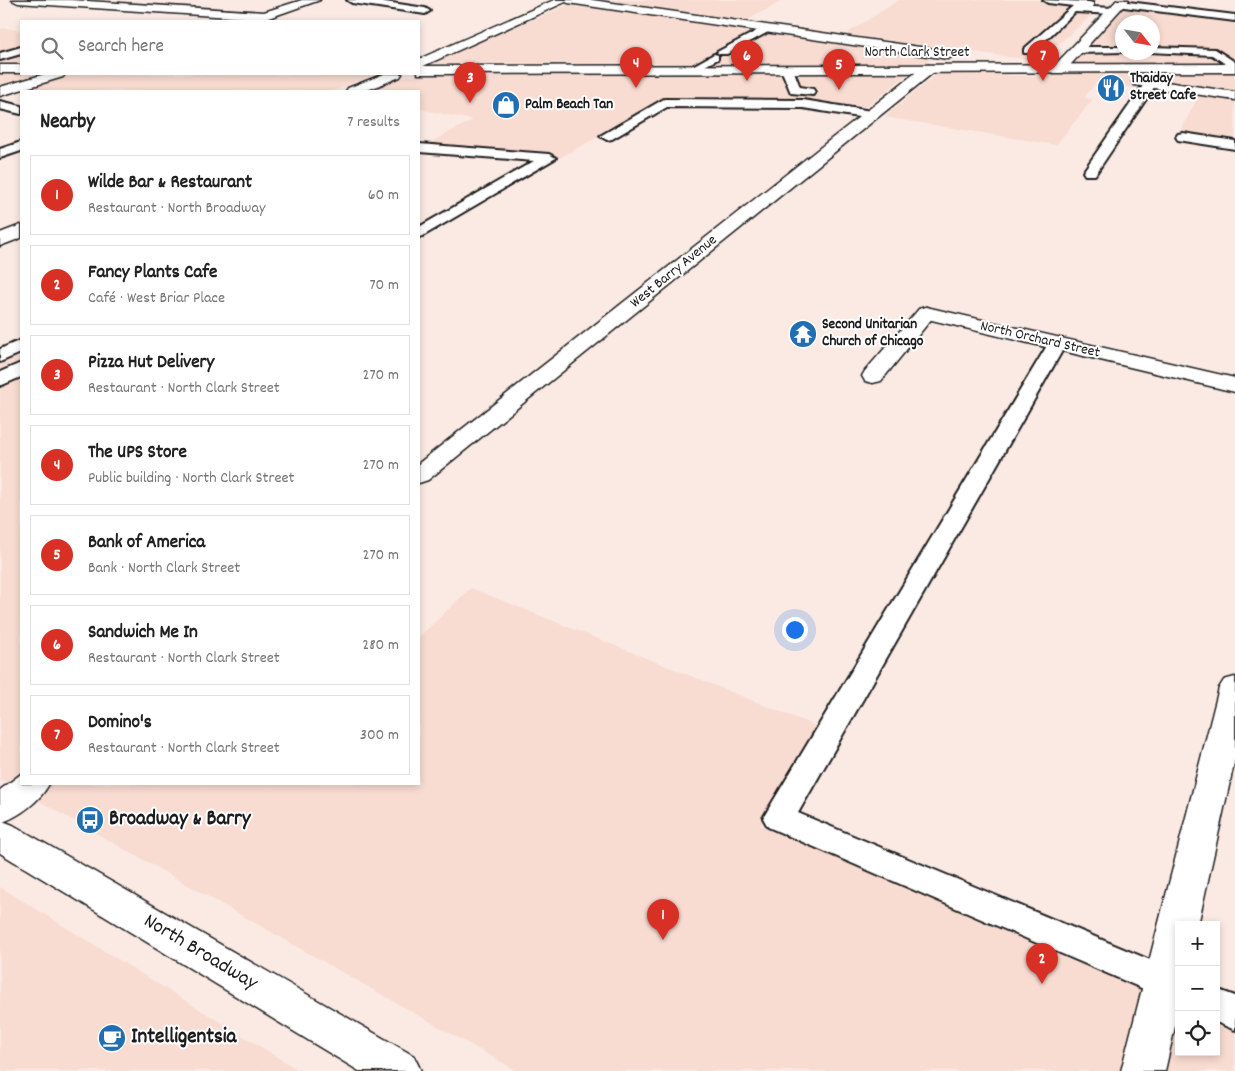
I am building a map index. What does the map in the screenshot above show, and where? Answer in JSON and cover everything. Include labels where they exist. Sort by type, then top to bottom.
[{"type":"street","points":[[18,0],[264,16]]},
{"type":"street","points":[[252,20],[314,0]]},
{"type":"street","points":[[420,64],[564,0]]},
{"type":"street","points":[[568,0],[1235,96]]},
{"type":"street","points":[[1058,70],[1118,6]]},
{"type":"street","name":"North Clark Street","points":[[420,70],[1058,70],[1235,67]]},
{"type":"street","points":[[0,69],[20,69]]},
{"type":"street","name":"West Barry Avenue","points":[[420,474],[929,69]]},
{"type":"street","points":[[0,92],[55,75]]},
{"type":"street","points":[[355,90],[393,75]]},
{"type":"street","points":[[0,240],[20,231]]},
{"type":"street","name":"North Orchard Street","points":[[873,376],[926,313],[1235,385]]},
{"type":"street","points":[[1143,1071],[1171,985],[1235,688]]},
{"type":"street","points":[[0,809],[31,785]]},
{"type":"street","name":"North Broadway","points":[[0,835],[399,1071]]},
{"type":"lane","points":[[352,0],[424,11],[406,18]]},
{"type":"lane","points":[[1048,0],[1235,18]]},
{"type":"lane","points":[[1028,51],[1073,9],[1118,6]]},
{"type":"lane","points":[[693,69],[766,28]]},
{"type":"lane","points":[[0,57],[20,50]]},
{"type":"lane","points":[[1076,50],[1115,50]]},
{"type":"lane","points":[[1160,50],[1215,52],[1235,67]]},
{"type":"lane","points":[[787,69],[795,90],[809,92]]},
{"type":"lane","points":[[1090,172],[1151,84]]},
{"type":"lane","points":[[852,99],[878,110]]},
{"type":"lane","points":[[607,136],[664,103],[803,104],[878,110]]},
{"type":"lane","points":[[0,104],[20,110]]},
{"type":"lane","points":[[1183,137],[1235,146]]},
{"type":"lane","points":[[0,154],[20,146]]},
{"type":"lane","points":[[420,148],[549,158],[421,232]]},
{"type":"lane","points":[[1057,344],[779,818],[1171,985]]},
{"type":"lane","points":[[0,356],[20,346]]},
{"type":"lane","points":[[0,380],[20,370]]},
{"type":"lane","points":[[1220,1007],[1235,1013]]},
{"type":"shaded area","points":[[607,0],[784,0],[747,20]]},
{"type":"shaded area","points":[[899,0],[1049,0],[1101,7],[1039,61],[846,34]]},
{"type":"shaded area","points":[[1120,4],[1235,18],[1235,144],[1178,136],[1198,97],[1096,82],[1084,98],[1093,99],[1056,145],[884,117],[937,74],[1051,76]]},
{"type":"shaded area","points":[[568,5],[930,57],[928,63],[431,63]]},
{"type":"shaded area","points":[[6,28],[20,31],[20,62],[0,62],[0,29]]},
{"type":"shaded area","points":[[0,74],[42,75],[0,88]]},
{"type":"shaded area","points":[[908,74],[861,111],[790,99],[662,102],[559,158],[425,145],[473,120],[420,109],[420,90],[375,90],[407,76]]},
{"type":"shaded area","points":[[72,75],[373,75],[336,90],[25,90]]},
{"type":"shaded area","points":[[20,350],[20,785],[420,785],[420,636],[471,588],[821,728],[761,825],[1175,1003],[1175,1056],[1220,1056],[1220,1023],[1235,1029],[1235,1071],[517,1071],[0,779],[0,360]]},
{"type":"shaded area","points":[[0,887],[300,1071],[0,1071]]},
{"type":"place","name":"Sandwich Me In","points":[[747,81]]},
{"type":"place","name":"Domino's","points":[[1043,81]]},
{"type":"place","name":"The UPS Store","points":[[636,88]]},
{"type":"place","name":"Thaiday Street Cafe","points":[[1111,88]]},
{"type":"place","name":"Bank of America","points":[[839,90]]},
{"type":"place","name":"Pizza Hut Delivery","points":[[470,103]]},
{"type":"place","name":"Palm Beach Tan","points":[[506,105]]},
{"type":"place","name":"Second Unitarian Church of Chicago","points":[[803,334]]},
{"type":"place","name":"Broadway & Barry","points":[[90,820]]},
{"type":"place","name":"Wilde Bar & Restaurant","points":[[663,940]]},
{"type":"place","name":"Fancy Plants Cafe","points":[[1042,984]]},
{"type":"place","name":"Intelligentsia","points":[[112,1038]]}]
